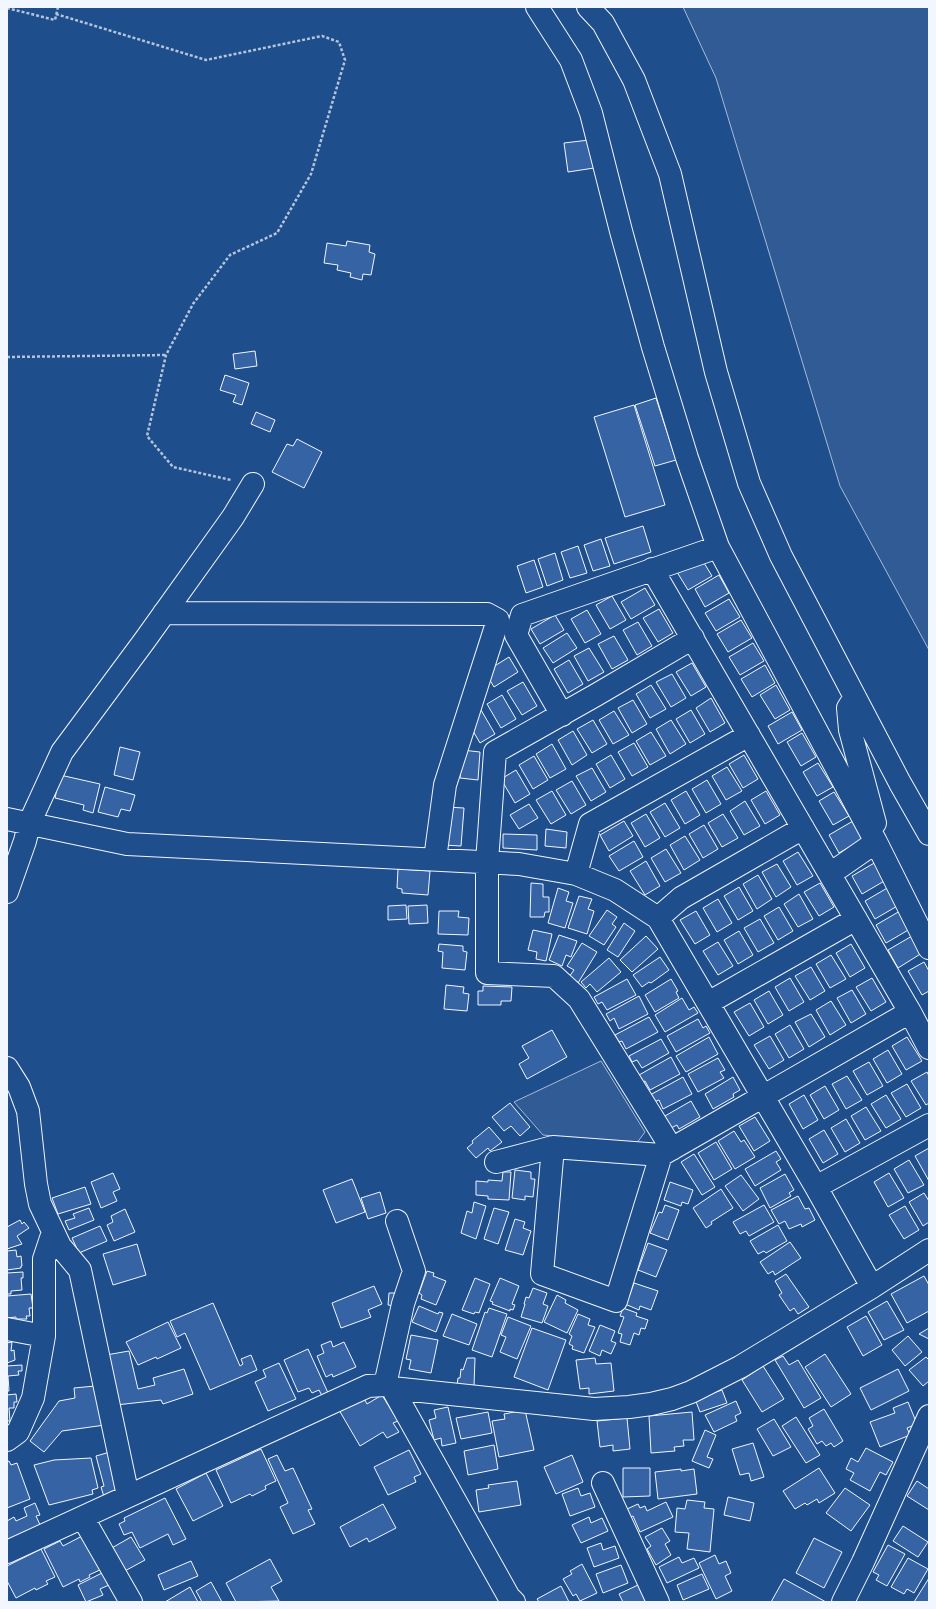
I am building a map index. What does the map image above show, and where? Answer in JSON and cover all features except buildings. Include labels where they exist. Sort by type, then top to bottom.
[{"type":"street","points":[[537,7],[571,60],[591,113],[621,231],[653,347],[687,458],[718,547],[876,842],[929,948]]},
{"type":"street","points":[[588,7],[603,23],[634,80],[670,174],[716,372],[749,483],[781,556],[929,834]]},
{"type":"street","points":[[7,892],[25,841],[29,824],[62,752],[233,517],[253,484]]},
{"type":"street","points":[[164,613],[487,614],[498,620],[522,615],[718,547]]},
{"type":"street","points":[[652,569],[910,1012],[929,1048]]},
{"type":"street","points":[[522,615],[516,635],[562,715]]},
{"type":"street","points":[[435,859],[445,784],[498,620]]},
{"type":"street","points":[[553,1147],[542,1274],[616,1301],[666,1152],[579,1000],[554,976],[488,973],[488,862],[495,752],[562,715],[693,638]]},
{"type":"street","points":[[855,697],[848,708],[850,730],[875,819],[876,842]]},
{"type":"street","points":[[576,874],[590,824],[749,735]]},
{"type":"street","points":[[7,819],[127,844],[519,864],[576,874],[615,890],[658,918],[816,1187],[872,1287]]},
{"type":"street","points":[[658,918],[681,898],[803,828]]},
{"type":"street","points":[[830,874],[876,842]]},
{"type":"street","points":[[708,1003],[856,919]]},
{"type":"street","points":[[496,1162],[553,1147],[666,1152],[910,1012]]},
{"type":"street","points":[[7,1068],[19,1087],[28,1111],[36,1184],[40,1204],[60,1246],[80,1270],[128,1496]]},
{"type":"street","points":[[816,1187],[929,1126]]},
{"type":"street","points":[[397,1221],[414,1271],[403,1304],[388,1386],[509,1597],[514,1602]]},
{"type":"street","points":[[7,1440],[18,1432],[33,1398],[44,1336],[44,1259],[53,1232]]},
{"type":"street","points":[[7,1552],[368,1386],[388,1386],[594,1409],[612,1409],[651,1404],[672,1399],[691,1392],[740,1367],[872,1287],[929,1250]]},
{"type":"street","points":[[7,1329],[44,1336]]},
{"type":"street","points":[[843,1602],[863,1562],[929,1416]]},
{"type":"street","points":[[603,1483],[658,1602]]},
{"type":"street","points":[[83,1518],[131,1602]]},
{"type":"path","points":[[7,8],[55,20],[58,7]]},
{"type":"path","points":[[56,14],[206,60],[322,36],[339,42],[345,60],[311,174],[277,233],[230,255],[193,304],[166,355],[147,436],[173,467],[253,484]]},
{"type":"path","points":[[7,357],[166,355]]},
{"type":"shaded area","points":[[683,7],[929,7],[929,650],[840,486],[716,78]]},
{"type":"shaded area","points":[[601,1061],[645,1132],[636,1144],[543,1135],[514,1102]]}]
